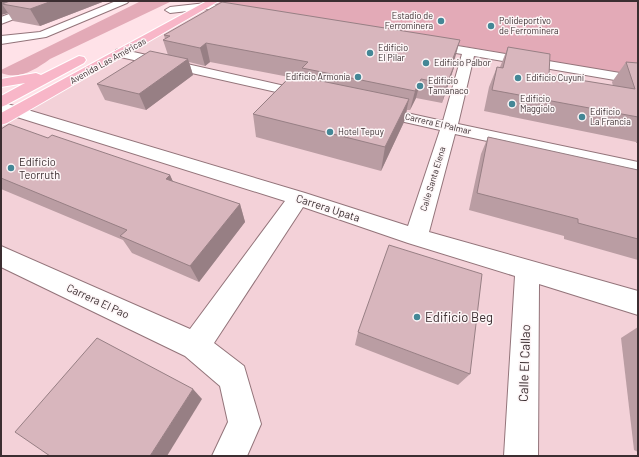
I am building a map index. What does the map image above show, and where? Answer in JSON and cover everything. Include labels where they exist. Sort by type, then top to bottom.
[{"type":"main road","points":[[156,17],[186,1]]},
{"type":"main road","name":"Avenida Las Américas","points":[[9,105],[120,53],[210,3]]},
{"type":"main road","name":"Avenida Las Américas","points":[[9,105],[69,65],[89,54]]},
{"type":"main road","points":[[1,83],[34,77],[69,65]]},
{"type":"street","points":[[1,21],[53,1]]},
{"type":"street","points":[[1,40],[42,35],[124,1]]},
{"type":"street","points":[[170,10],[210,3],[252,14]]},
{"type":"street","points":[[415,42],[638,80]]},
{"type":"street","name":"Calle Santa Elena","points":[[416,237],[449,127],[469,52]]},
{"type":"street","points":[[120,53],[319,98]]},
{"type":"street","name":"Carrera Upata","points":[[9,105],[416,237],[638,303]]},
{"type":"street","name":"Carrera El Palmar","points":[[358,107],[638,168]]},
{"type":"street","points":[[195,346],[298,198]]},
{"type":"street","name":"Carrera El Pao","points":[[1,256],[195,346],[233,377],[245,424],[229,456]]},
{"type":"street","name":"Calle El Callao","points":[[521,456],[527,270]]},
{"type":"shaded area","points":[[141,1],[172,1],[50,59],[27,73],[20,75],[8,75],[1,73],[1,70]]},
{"type":"shaded area","name":"Polideportivo de Ferrominera","points":[[222,1],[638,1],[638,76],[216,4]]},
{"type":"shaded area","points":[[206,6],[638,80],[638,456],[1,456],[1,120]]},
{"type":"building","points":[[10,1],[52,1],[30,9],[2,4]]},
{"type":"building","points":[[222,2],[460,40],[452,61],[456,61],[447,84],[421,79],[415,91],[302,68],[308,62],[206,43],[200,48],[163,40],[170,36],[164,35]]},
{"type":"building","points":[[508,47],[550,54],[549,75],[635,89],[626,62],[638,63],[638,117],[492,90],[497,67],[503,68]]},
{"type":"building","points":[[150,51],[188,59],[139,94],[97,84]]},
{"type":"building","points":[[292,75],[409,99],[385,147],[253,114]]},
{"type":"building","points":[[9,124],[48,138],[52,135],[170,175],[166,179],[240,204],[190,266],[120,236],[127,230],[1,178],[1,129]]},
{"type":"building","points":[[488,137],[638,170],[638,239],[578,223],[578,219],[477,193]]},
{"type":"building","name":"Edificio Beg","points":[[389,245],[482,274],[470,374],[358,332]]},
{"type":"building","points":[[97,338],[193,389],[150,456],[50,456],[15,432]]},
{"type":"place","name":"Estadio de Ferrominera","points":[[441,21]]},
{"type":"place","name":"Polideportivo de Ferrominera","points":[[491,26]]},
{"type":"place","name":"Edificio El Pilar","points":[[370,53]]},
{"type":"place","name":"Edificio Palbor","points":[[426,63]]},
{"type":"place","name":"Edificio Armonía","points":[[358,77]]},
{"type":"place","name":"Edificio Cuyuní","points":[[518,78]]},
{"type":"place","name":"Edificio Tamanaco","points":[[420,86]]},
{"type":"place","name":"Edificio Maggiolo","points":[[512,104]]},
{"type":"place","name":"Edificio La Francia","points":[[582,117]]},
{"type":"place","name":"Hotel Tepuy","points":[[330,132]]},
{"type":"place","name":"Edificio Teorruth","points":[[11,168]]},
{"type":"place","name":"Edificio Beg","points":[[417,317]]}]
